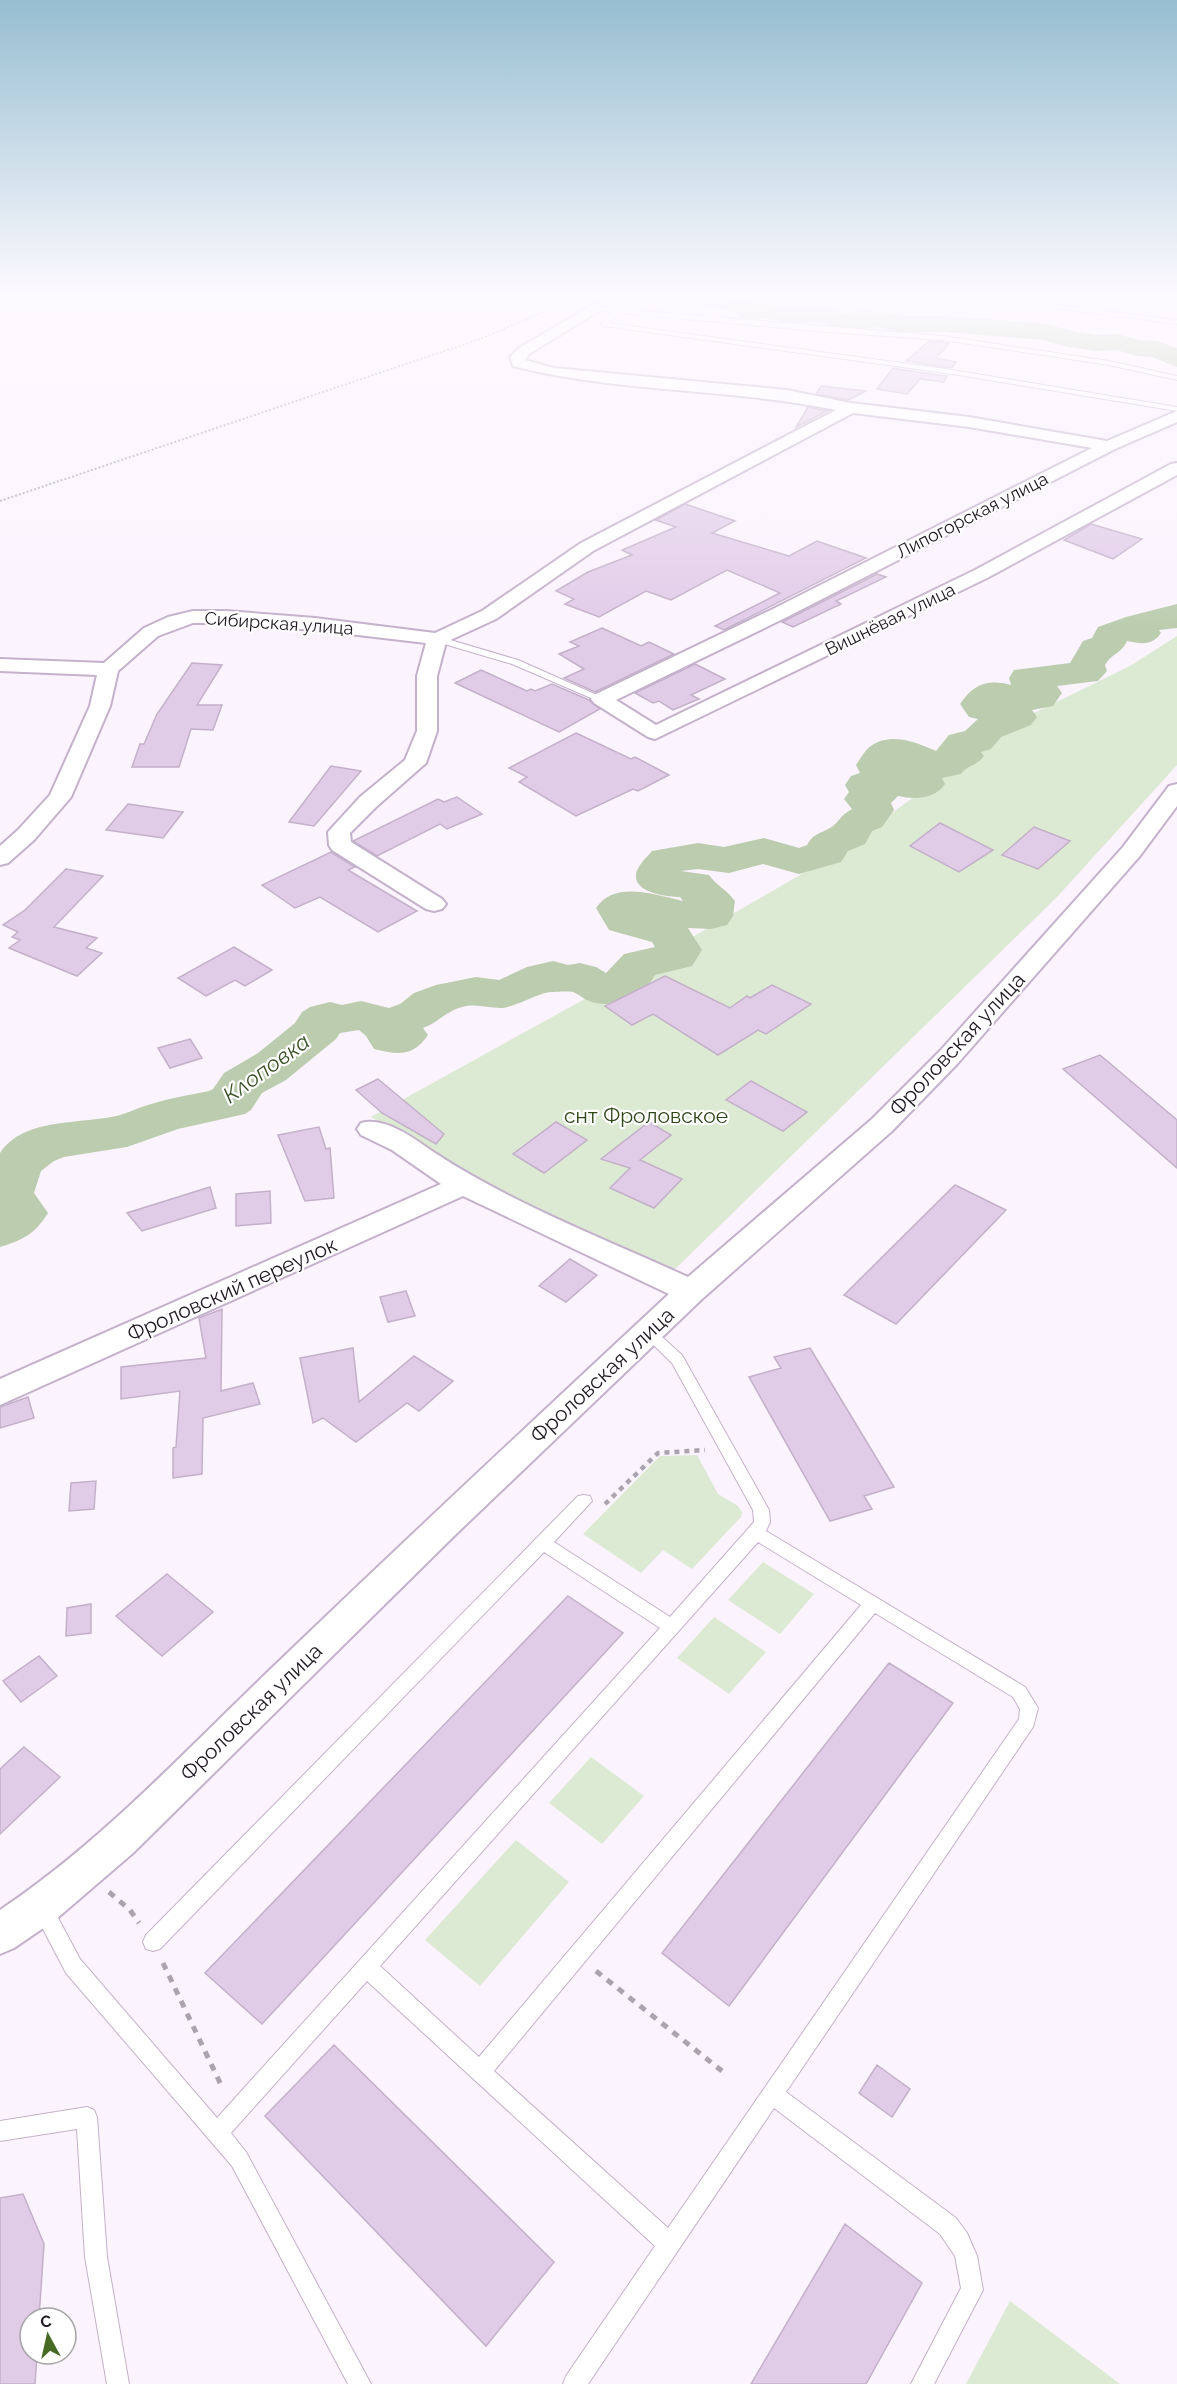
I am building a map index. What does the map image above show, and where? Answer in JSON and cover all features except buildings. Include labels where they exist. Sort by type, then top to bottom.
[{"type":"street","points":[[837,404],[851,408],[969,422],[1109,446]]},
{"type":"street","points":[[434,904],[340,845],[339,832],[368,802],[415,763],[427,731],[427,676],[437,639],[489,615],[587,548],[851,408]]},
{"type":"street","name":"Липогорская улица","points":[[601,699],[780,613],[1109,446],[1177,416]]},
{"type":"street","name":"Вишнёвая улица","points":[[601,699],[655,733],[981,574],[1177,468]]},
{"type":"street","name":"Сибирская улица","points":[[0,858],[26,836],[60,797],[100,706],[109,669],[135,643],[151,632],[169,623],[193,617],[226,616],[437,639]]},
{"type":"street","points":[[0,665],[109,669]]},
{"type":"street","name":"Фроловская улица","points":[[0,1934],[41,1906],[120,1840],[442,1526],[647,1332],[882,1125],[919,1088],[1131,852],[1177,791]]},
{"type":"street","points":[[371,1129],[402,1144],[463,1185],[691,1291]]},
{"type":"street","name":"Фроловский переулок","points":[[0,1393],[463,1185]]},
{"type":"lane","points":[[1149,404],[1177,409]]},
{"type":"lane","points":[[437,639],[515,662],[601,699]]},
{"type":"lane","points":[[217,2133],[756,1533],[762,1522],[761,1510],[677,1359],[647,1332]]},
{"type":"lane","points":[[153,1942],[584,1501]]},
{"type":"lane","points":[[574,2384],[1027,1721],[1029,1708],[1019,1692],[756,1533]]},
{"type":"lane","points":[[543,1543],[672,1627]]},
{"type":"lane","points":[[481,2071],[873,1604]]},
{"type":"lane","points":[[41,1906],[73,1966],[239,2159],[360,2384]]},
{"type":"lane","points":[[366,1967],[669,2244]]},
{"type":"lane","points":[[771,2094],[948,2226],[958,2236],[965,2249],[971,2273],[972,2290],[922,2384]]},
{"type":"lane","points":[[0,2131],[87,2117],[96,2257],[118,2384]]},
{"type":"path","points":[[0,501],[290,404]]},
{"type":"path","points":[[584,1501],[599,1508],[603,1506],[658,1453],[727,1450]]},
{"type":"path","points":[[83,1872],[130,1910],[153,1942],[235,2114]]},
{"type":"path","points":[[578,1956],[722,2072]]},
{"type":"green space","name":"снт Фроловское","points":[[1177,636],[1177,765],[1057,897],[670,1274],[473,1177],[371,1117],[592,995],[833,856],[1018,721],[1130,666]]},
{"type":"green space","points":[[697,1455],[718,1494],[738,1506],[742,1512],[741,1517],[692,1569],[663,1550],[641,1573],[583,1534],[660,1456]]},
{"type":"green space","points":[[763,1562],[814,1594],[780,1634],[728,1600]]},
{"type":"green space","points":[[714,1617],[766,1652],[729,1694],[677,1658]]},
{"type":"green space","points":[[591,1757],[644,1796],[602,1844],[549,1803]]},
{"type":"green space","points":[[516,1840],[569,1882],[480,1986],[425,1940]]},
{"type":"green space","points":[[1010,2301],[1120,2384],[966,2384]]},
{"type":"waterway","name":"Клоповка","points":[[0,1228],[12,1222],[21,1213],[7,1196],[13,1174],[23,1159],[36,1149],[52,1142],[127,1130],[172,1114],[227,1102],[234,1098],[241,1084],[276,1064],[319,1029],[319,1022],[327,1017],[373,1018],[382,1024],[391,1038],[398,1039],[404,1035],[397,1027],[400,1021],[416,1014],[424,1006],[445,997],[476,991],[506,993],[553,975],[558,980],[580,977],[608,991],[632,976],[635,967],[640,963],[676,956],[679,950],[669,933],[628,923],[625,921],[625,915],[620,913],[618,908],[625,905],[636,905],[701,917],[711,916],[713,901],[699,893],[694,884],[669,884],[657,878],[657,873],[667,860],[698,856],[729,860],[743,854],[764,851],[799,861],[826,853],[828,844],[850,835],[855,824],[867,818],[874,810],[872,805],[864,799],[880,793],[867,789],[865,785],[880,781],[911,787],[925,784],[923,779],[890,775],[879,771],[876,765],[883,755],[891,751],[900,751],[939,766],[947,766],[947,761],[964,756],[955,751],[963,743],[977,741],[987,729],[1018,717],[1009,711],[982,709],[979,704],[987,695],[1002,694],[1025,699],[1040,698],[1043,693],[1028,683],[1027,678],[1085,673],[1089,671],[1087,665],[1096,649],[1108,644],[1111,635],[1126,629],[1141,634],[1143,633],[1138,624],[1157,619],[1168,620],[1170,616],[1177,614]]}]
